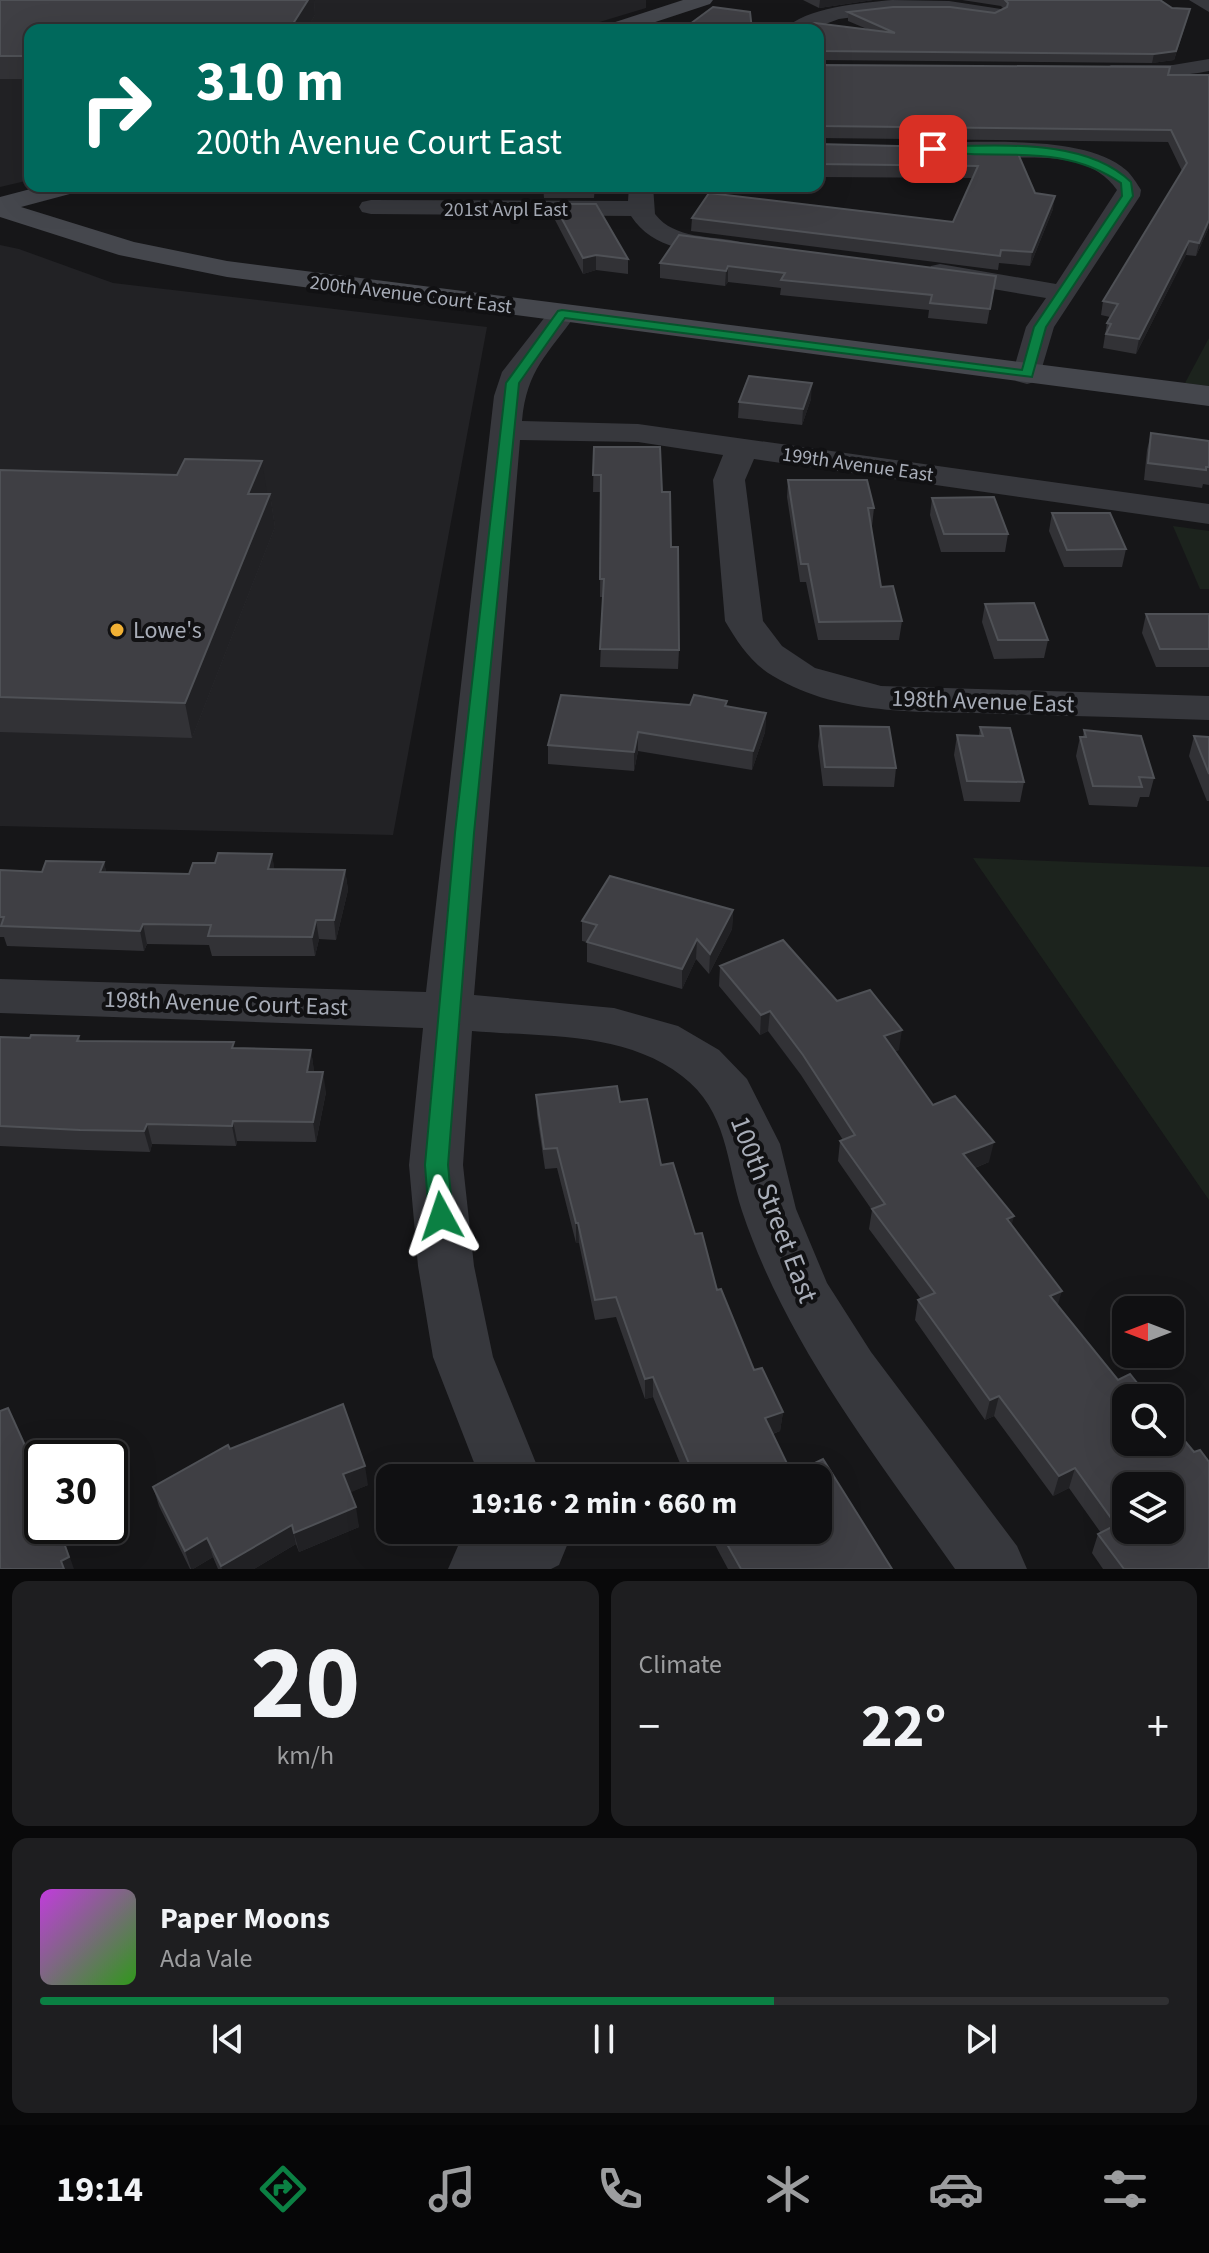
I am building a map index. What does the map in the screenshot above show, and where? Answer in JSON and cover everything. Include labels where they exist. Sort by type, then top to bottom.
[{"type":"main road","points":[[627,24],[693,1]]},
{"type":"main road","points":[[0,207],[51,192]]},
{"type":"main road","name":"200th Avenue Court East","points":[[0,207],[103,242],[227,269],[1027,375],[1209,396]]},
{"type":"main road","points":[[0,233],[103,242]]},
{"type":"street","points":[[1198,0],[1209,6]]},
{"type":"street","points":[[806,24],[820,17],[866,8],[956,7],[994,13]]},
{"type":"street","points":[[1088,71],[1173,71],[1209,65]]},
{"type":"street","points":[[942,149],[1043,152],[1103,166],[1126,182],[1128,196],[1040,327],[1027,375]]},
{"type":"street","points":[[641,198],[644,218],[665,234],[706,245],[751,250]]},
{"type":"street","name":"201st Avpl East","points":[[371,207],[641,198]]},
{"type":"street","points":[[918,270],[1063,293]]},
{"type":"street","points":[[505,1464],[463,1357],[446,1266],[436,1165],[452,1011],[464,833],[509,396],[517,372],[562,314]]},
{"type":"street","name":"199th Avenue East","points":[[506,430],[616,431],[1209,514]]},
{"type":"street","name":"198th Avenue East","points":[[742,448],[729,480],[744,621],[753,639],[767,655],[805,679],[841,691],[881,698],[1209,708]]},
{"type":"street","name":"198th Avenue Court East","points":[[0,996],[452,1011]]},
{"type":"street","name":"100th Street East","points":[[452,1011],[614,1026],[660,1039],[701,1063],[729,1093],[754,1144],[769,1209],[804,1295],[850,1371],[994,1569]]},
{"type":"shaded area","points":[[0,0],[646,0],[646,8],[593,24],[24,24],[24,181],[0,187]]},
{"type":"shaded area","points":[[0,245],[113,283],[487,327],[393,835],[0,826]]},
{"type":"shaded area","points":[[1209,338],[1209,386],[1185,383]]},
{"type":"shaded area","points":[[1173,526],[1209,531],[1209,589],[1200,589]]},
{"type":"shaded area","points":[[973,858],[1209,867],[1209,1200]]},
{"type":"building","points":[[0,0],[308,0],[293,24],[24,24],[24,56],[0,56]]},
{"type":"building","points":[[1005,0],[1160,0],[1172,8],[1190,9],[1176,51],[1154,54],[824,51],[824,24],[895,33],[848,12],[893,7],[950,7],[995,13],[1007,7]]},
{"type":"building","points":[[713,7],[750,12],[751,24],[690,24]]},
{"type":"building","points":[[824,65],[1170,67],[1168,75],[1209,75],[1209,220],[1199,243],[1189,241],[1139,339],[1106,334],[1111,324],[1107,323],[1118,304],[1103,301],[1187,163],[1171,130],[824,126]]},
{"type":"building","points":[[824,144],[1016,149],[1035,193],[1055,196],[1032,252],[1001,250],[1000,256],[692,218],[709,193],[953,222],[978,166],[824,164]]},
{"type":"building","points":[[554,204],[596,204],[628,259],[596,255],[583,258]]},
{"type":"building","points":[[679,235],[996,276],[990,309],[930,303],[932,295],[781,280],[785,273],[728,266],[726,271],[660,263]]},
{"type":"building","points":[[749,376],[812,383],[803,409],[739,402]]},
{"type":"building","points":[[1151,433],[1209,441],[1209,467],[1206,470],[1148,463]]},
{"type":"building","points":[[594,447],[660,447],[662,492],[670,492],[671,547],[678,547],[679,650],[600,649],[604,579],[600,579],[601,475],[593,475]]},
{"type":"building","name":"Lowe's","points":[[185,459],[262,461],[248,494],[270,494],[185,703],[0,697],[0,470],[177,475]]},
{"type":"building","points":[[788,480],[867,480],[874,508],[868,508],[881,587],[893,586],[902,621],[819,622],[808,564],[801,564]]},
{"type":"building","points":[[994,497],[1008,534],[944,534],[932,498]]},
{"type":"building","points":[[1052,513],[1110,513],[1126,549],[1067,550]]},
{"type":"building","points":[[1034,603],[1048,640],[998,640],[985,604]]},
{"type":"building","points":[[1146,614],[1209,614],[1209,649],[1160,649]]},
{"type":"building","points":[[561,695],[690,705],[694,695],[727,701],[725,706],[766,713],[753,751],[638,732],[634,752],[548,745]]},
{"type":"building","points":[[820,726],[889,727],[896,768],[825,767]]},
{"type":"building","points":[[980,727],[1010,728],[1024,782],[967,781],[957,735],[983,736]]},
{"type":"building","points":[[1084,730],[1141,736],[1154,778],[1139,777],[1142,787],[1093,786],[1080,737],[1086,737]]},
{"type":"building","points":[[1194,736],[1209,737],[1209,774]]},
{"type":"building","points":[[218,853],[272,854],[268,869],[345,870],[334,920],[316,920],[312,937],[208,936],[211,925],[143,924],[140,931],[1,926],[4,917],[0,917],[0,870],[42,872],[46,861],[104,862],[100,872],[189,874],[193,863],[215,863]]},
{"type":"building","points":[[610,876],[733,910],[710,954],[697,939],[682,969],[587,942],[597,925],[582,921]]},
{"type":"building","points":[[783,940],[837,1001],[870,990],[902,1030],[884,1036],[933,1105],[955,1096],[994,1142],[963,1154],[1014,1216],[1007,1219],[1062,1291],[1050,1296],[1118,1380],[1130,1374],[1138,1384],[1112,1384],[1112,1456],[1184,1456],[1184,1440],[1194,1452],[1200,1450],[1209,1462],[1209,1569],[1124,1569],[1098,1534],[1112,1527],[1112,1544],[1184,1544],[1184,1472],[1112,1472],[1112,1519],[1075,1468],[1059,1476],[999,1396],[990,1400],[918,1300],[935,1293],[872,1209],[885,1204],[840,1141],[855,1135],[770,1011],[761,1015],[720,966]]},
{"type":"building","points":[[31,1035],[79,1036],[77,1041],[234,1042],[232,1048],[311,1050],[307,1072],[323,1072],[313,1122],[233,1121],[232,1126],[147,1124],[144,1131],[0,1126],[0,1037],[30,1038]]},
{"type":"building","points":[[617,1086],[620,1102],[647,1099],[661,1165],[673,1163],[695,1234],[702,1233],[717,1290],[721,1289],[754,1370],[762,1368],[783,1412],[765,1418],[787,1464],[689,1464],[653,1377],[645,1379],[616,1297],[595,1300],[557,1148],[544,1149],[536,1095]]},
{"type":"building","points":[[343,1404],[365,1466],[343,1474],[356,1507],[294,1533],[292,1525],[221,1566],[207,1538],[185,1551],[153,1487],[228,1445],[230,1449]]},
{"type":"building","points":[[8,1408],[24,1443],[24,1544],[64,1544],[69,1557],[61,1561],[64,1569],[0,1569],[0,1411]]},
{"type":"building","points":[[832,1473],[892,1569],[741,1569],[727,1544],[832,1544]]},
{"type":"place","name":"Lowe's","points":[[117,630]]},
{"type":"route","points":[[441,1216],[436,1165],[452,1011],[464,833],[509,396],[517,372],[562,314],[1027,375],[1040,327],[1128,196],[1126,182],[1103,166],[1066,155],[1020,150],[933,149]]}]
